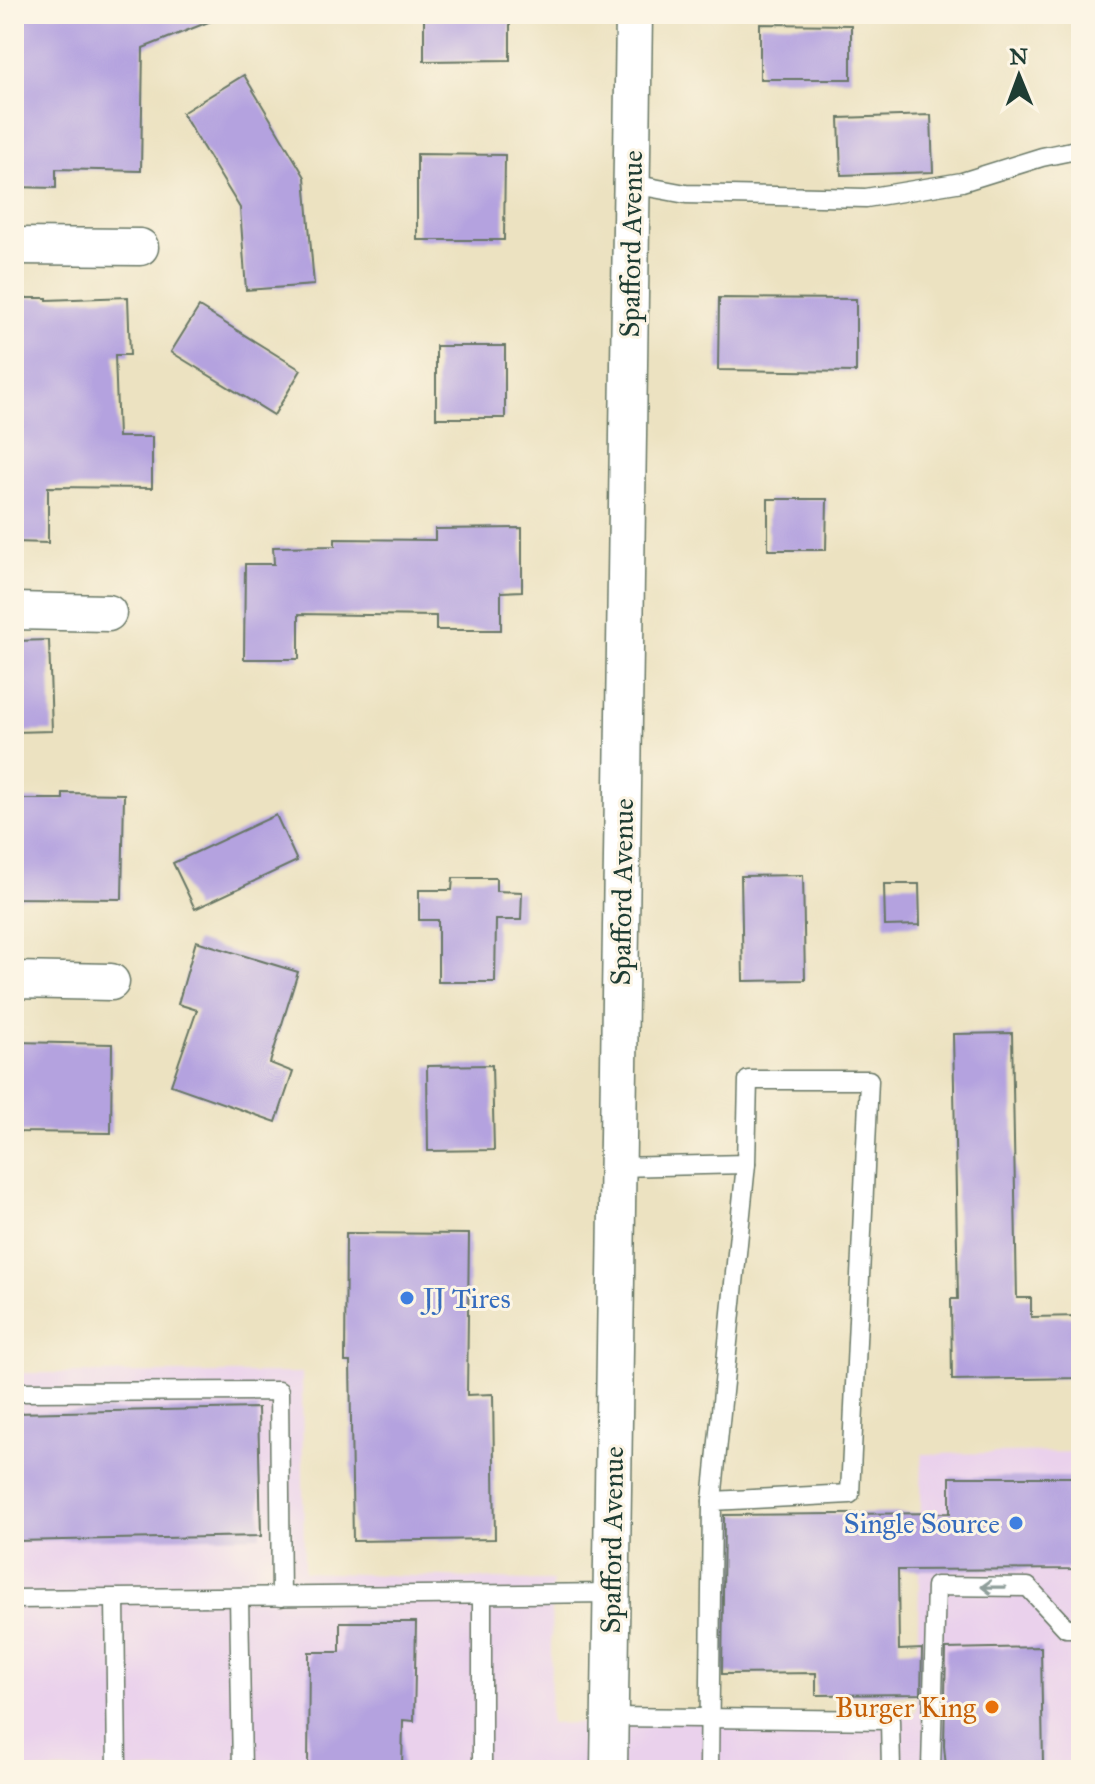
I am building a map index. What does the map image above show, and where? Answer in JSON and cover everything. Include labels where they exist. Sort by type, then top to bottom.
[{"type":"street","name":"Spafford Avenue","points":[[609,1770],[634,14]]},
{"type":"street","points":[[14,246],[140,247]]},
{"type":"street","points":[[14,611],[108,613]]},
{"type":"street","points":[[14,980],[111,982]]},
{"type":"lane","points":[[632,184],[686,194],[866,198],[962,182],[1042,157],[1081,149]]},
{"type":"lane","points":[[709,1770],[712,1501],[746,1164],[748,1080],[869,1080],[850,1494],[712,1501]]},
{"type":"lane","points":[[618,1167],[746,1164]]},
{"type":"lane","points":[[14,1392],[279,1391],[281,1597]]},
{"type":"lane","points":[[935,1770],[931,1767],[936,1586],[1028,1587],[1066,1628],[1081,1628]]},
{"type":"lane","points":[[14,1599],[612,1593]]},
{"type":"lane","points":[[482,1595],[482,1770]]},
{"type":"lane","points":[[239,1597],[242,1770]]},
{"type":"lane","points":[[115,1599],[117,1770]]},
{"type":"lane","points":[[610,1717],[890,1720],[891,1770]]},
{"type":"shaded area","points":[[14,1373],[302,1373],[304,1572],[552,1581],[550,1724],[916,1712],[922,1454],[1081,1452],[1081,1770],[14,1770]]},
{"type":"building","points":[[14,14],[226,15],[143,48],[141,171],[56,169],[56,188],[14,187]]},
{"type":"building","points":[[424,14],[510,14],[510,60],[424,61]]},
{"type":"building","points":[[760,24],[851,25],[851,79],[760,79]]},
{"type":"building","points":[[244,75],[305,177],[314,285],[246,290],[240,208],[182,113]]},
{"type":"building","points":[[931,115],[933,172],[841,175],[839,118]]},
{"type":"building","points":[[417,154],[505,155],[504,240],[417,240]]},
{"type":"building","points":[[128,297],[130,355],[115,355],[118,437],[152,437],[152,488],[48,487],[48,543],[14,542],[14,298]]},
{"type":"building","points":[[719,298],[856,299],[856,372],[718,370]]},
{"type":"building","points":[[199,307],[301,370],[274,415],[171,352]]},
{"type":"building","points":[[436,346],[505,346],[505,418],[436,418]]},
{"type":"building","points":[[768,499],[827,499],[826,550],[768,550]]},
{"type":"building","points":[[522,528],[522,591],[501,592],[501,630],[436,630],[436,616],[299,614],[299,659],[244,659],[245,564],[274,564],[273,547],[335,546],[335,539],[435,540],[435,529]]},
{"type":"building","points":[[49,640],[52,731],[14,732],[14,641]]},
{"type":"building","points":[[63,793],[124,794],[122,899],[14,898],[14,799],[63,799]]},
{"type":"building","points":[[276,815],[297,861],[195,909],[173,863]]},
{"type":"building","points":[[803,875],[805,980],[743,981],[741,876]]},
{"type":"building","points":[[453,878],[496,878],[496,891],[522,892],[521,920],[496,920],[495,982],[438,982],[438,920],[419,920],[419,890],[452,890]]},
{"type":"building","points":[[884,884],[919,884],[920,925],[885,926]]},
{"type":"building","points":[[196,941],[298,972],[270,1063],[293,1072],[276,1122],[171,1085],[197,1010],[178,1004]]},
{"type":"building","points":[[1012,1033],[1017,1298],[1031,1298],[1031,1317],[1081,1316],[1081,1378],[952,1380],[951,1299],[958,1299],[953,1034]]},
{"type":"building","points":[[14,1042],[112,1044],[111,1133],[14,1132]]},
{"type":"building","points":[[492,1065],[494,1150],[428,1151],[427,1066]]},
{"type":"building","points":[[346,1233],[469,1234],[467,1395],[493,1394],[495,1539],[353,1541],[350,1362],[345,1362]]},
{"type":"building","points":[[258,1408],[261,1536],[14,1541],[14,1413]]},
{"type":"building","points":[[950,1477],[1081,1477],[1081,1569],[898,1570],[899,1650],[922,1649],[921,1694],[816,1695],[816,1673],[722,1674],[724,1515],[950,1513]]},
{"type":"building","points":[[340,1622],[416,1622],[414,1721],[403,1720],[402,1770],[308,1770],[309,1652],[340,1652]]},
{"type":"building","name":"Burger King","points":[[1041,1647],[1043,1765],[946,1767],[946,1649]]},
{"type":"place","name":"JJ Tires","points":[[407,1298]]},
{"type":"place","name":"Single Source","points":[[1016,1523]]},
{"type":"place","name":"Burger King","points":[[992,1707]]}]
